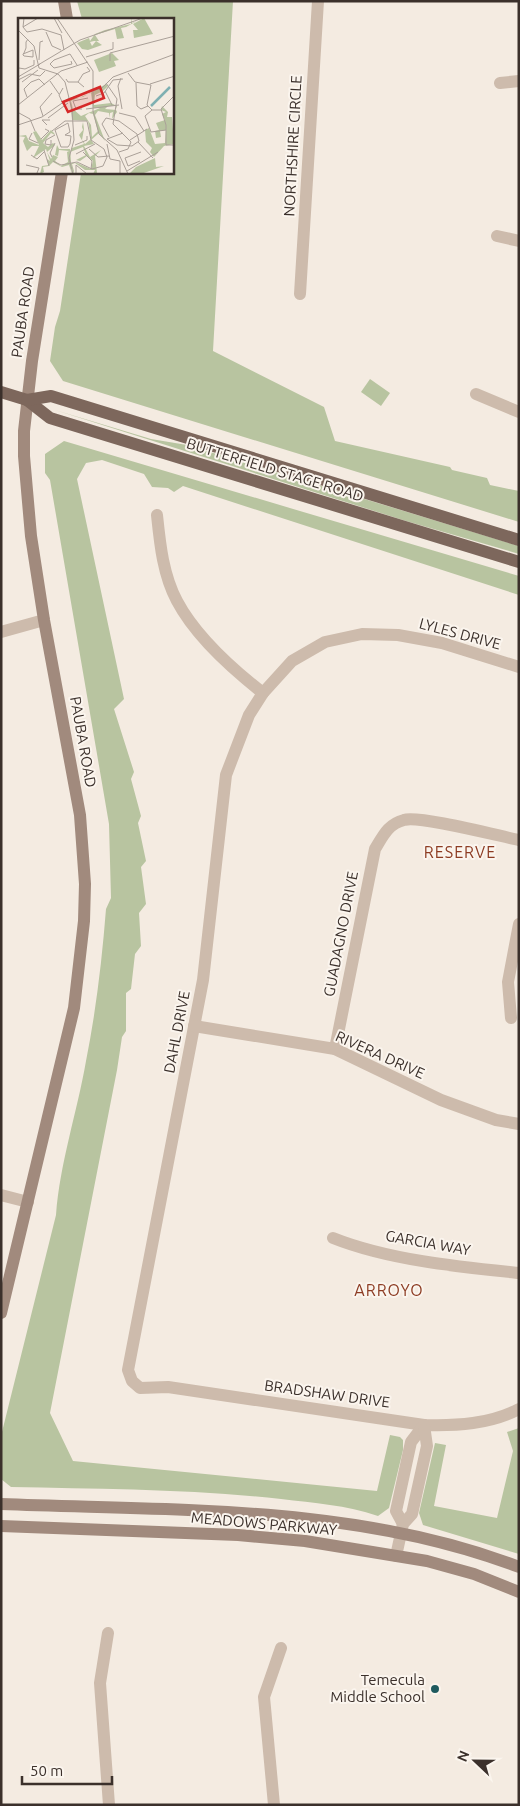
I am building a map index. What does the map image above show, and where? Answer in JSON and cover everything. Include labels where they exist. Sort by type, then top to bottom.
[{"type":"main road","points":[[64,1],[67,18]]},
{"type":"main road","name":"PAUBA ROAD","points":[[1,1313],[74,1008],[84,921],[85,884],[80,815],[44,620],[26,496],[23,436],[62,174]]},
{"type":"main road","name":"BUTTERFIELD STAGE ROAD","points":[[1,392],[27,400],[50,418],[519,562]]},
{"type":"main road","name":"BUTTERFIELD STAGE ROAD","points":[[27,400],[51,396],[519,540]]},
{"type":"main road","name":"MEADOWS PARKWAY","points":[[1,1504],[239,1512],[402,1529],[481,1553],[519,1567]]},
{"type":"main road","name":"MEADOWS PARKWAY","points":[[1,1526],[238,1535],[305,1541],[427,1561],[474,1574],[519,1592]]},
{"type":"street","name":"NORTHSHIRE CIRCLE","points":[[300,294],[318,1]]},
{"type":"street","points":[[500,83],[519,81]]},
{"type":"street","points":[[497,236],[519,241]]},
{"type":"street","points":[[476,394],[519,412]]},
{"type":"street","points":[[157,515],[160,546],[176,600],[205,640],[263,693]]},
{"type":"street","points":[[1,632],[44,620]]},
{"type":"street","name":"LYLES DRIVE","points":[[263,693],[292,661],[325,642],[362,634],[398,635],[442,643],[519,667]]},
{"type":"street","name":"DAHL DRIVE","points":[[132,1381],[128,1370],[135,1326],[150,1262],[203,980],[226,775],[242,732],[263,693]]},
{"type":"street","name":"GUADAGNO DRIVE","points":[[335,1049],[375,850],[388,828],[405,819],[422,820],[519,840]]},
{"type":"street","points":[[511,1018],[508,982],[519,924]]},
{"type":"street","name":"RIVERA DRIVE","points":[[194,1026],[335,1049],[441,1100],[496,1120],[519,1124]]},
{"type":"street","points":[[1,1195],[28,1202]]},
{"type":"street","name":"GARCIA WAY","points":[[333,1238],[348,1244],[429,1262],[519,1273]]},
{"type":"street","name":"BRADSHAW DRIVE","points":[[132,1381],[140,1388],[168,1387],[424,1425],[450,1426],[482,1422],[519,1409]]},
{"type":"street","points":[[396,1556],[402,1529],[396,1511],[410,1442],[424,1425]]},
{"type":"street","points":[[108,1633],[100,1683],[109,1805]]},
{"type":"street","points":[[274,1805],[264,1697],[281,1648]]},
{"type":"green space","points":[[77,1],[233,1],[213,351],[324,407],[335,441],[450,467],[452,470],[487,478],[490,485],[519,491],[519,522],[63,381],[50,361],[55,327],[60,311],[81,174],[174,174],[174,18],[82,18]]},
{"type":"green space","points":[[370,379],[390,393],[381,406],[361,392]]},
{"type":"green space","points":[[55,410],[151,439],[187,445],[519,546],[519,554],[406,521]]},
{"type":"green space","points":[[64,441],[519,576],[519,595],[183,486],[174,492],[168,488],[152,487],[144,474],[102,460],[86,463],[77,479],[124,699],[114,709],[134,772],[131,779],[141,816],[138,823],[146,861],[141,867],[146,904],[139,913],[141,946],[135,954],[131,989],[126,993],[126,1031],[122,1037],[50,1413],[73,1461],[377,1491],[390,1435],[400,1437],[403,1440],[403,1450],[389,1508],[378,1516],[342,1507],[281,1499],[180,1491],[11,1487],[1,1479],[1,1436],[56,1215],[61,1176],[90,1042],[103,947],[106,909],[111,898],[109,824],[50,480],[45,473],[45,454]]},
{"type":"green space","points":[[519,1428],[519,1554],[423,1525],[419,1513],[435,1443],[446,1445],[434,1506],[497,1518],[513,1451],[507,1432]]},
{"type":"place","name":"Temecula Middle School","points":[[435,1689]]},
{"type":"district","name":"RESERVE","points":[[460,852]]},
{"type":"district","name":"ARROYO","points":[[389,1290]]}]
